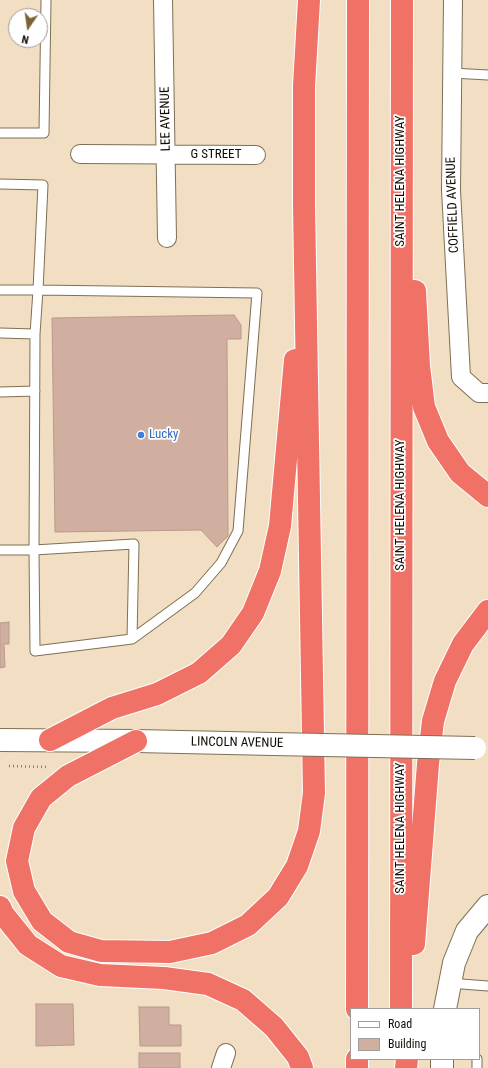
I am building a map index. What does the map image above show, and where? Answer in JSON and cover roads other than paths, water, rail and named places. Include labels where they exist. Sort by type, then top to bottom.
[{"type":"highway","points":[[136,741],[68,776],[41,798],[24,828],[18,861],[24,891],[42,921],[69,942],[101,951],[170,952],[212,943],[248,925],[278,897],[297,866],[309,831],[314,793],[304,206],[304,86],[309,0]]},
{"type":"highway","points":[[357,1008],[358,0]]},
{"type":"highway","name":"SAINT HELENA HIGHWAY","points":[[401,1008],[402,0]]},
{"type":"highway","points":[[405,0],[419,366],[424,407],[438,441],[460,473],[488,496]]},
{"type":"highway","points":[[50,740],[112,708],[157,694],[199,673],[231,645],[253,613],[270,571],[280,526],[297,332],[304,206]]},
{"type":"highway","points":[[409,1008],[428,764],[433,721],[445,682],[460,651],[488,611]]},
{"type":"highway","points":[[0,907],[3,914],[28,945],[61,966],[100,975],[164,978],[208,984],[243,1000],[274,1028],[298,1057],[302,1068]]},
{"type":"main road","name":"LINCOLN AVENUE","points":[[0,740],[136,741],[481,748]]},
{"type":"main road","points":[[445,1008],[454,963],[467,931],[488,906]]},
{"type":"street","name":"LEE AVENUE","points":[[163,0],[167,154],[167,238]]},
{"type":"street","name":"COFFIELD AVENUE","points":[[453,0],[451,190],[461,377],[479,393],[488,393]]},
{"type":"street","name":"G STREET","points":[[80,154],[256,155]]},
{"type":"lane","points":[[0,132],[44,133],[46,0]]},
{"type":"lane","points":[[452,73],[488,75]]},
{"type":"lane","points":[[0,184],[43,185],[38,290],[35,334],[35,651],[132,639],[195,594],[221,563],[238,531],[257,293],[38,290],[0,290]]},
{"type":"lane","points":[[0,333],[35,334]]},
{"type":"lane","points":[[0,392],[35,391]]},
{"type":"lane","points":[[0,550],[34,550],[134,544],[132,639]]},
{"type":"lane","points":[[449,983],[488,986]]},
{"type":"place","name":"Lucky","points":[[141,435]]}]
